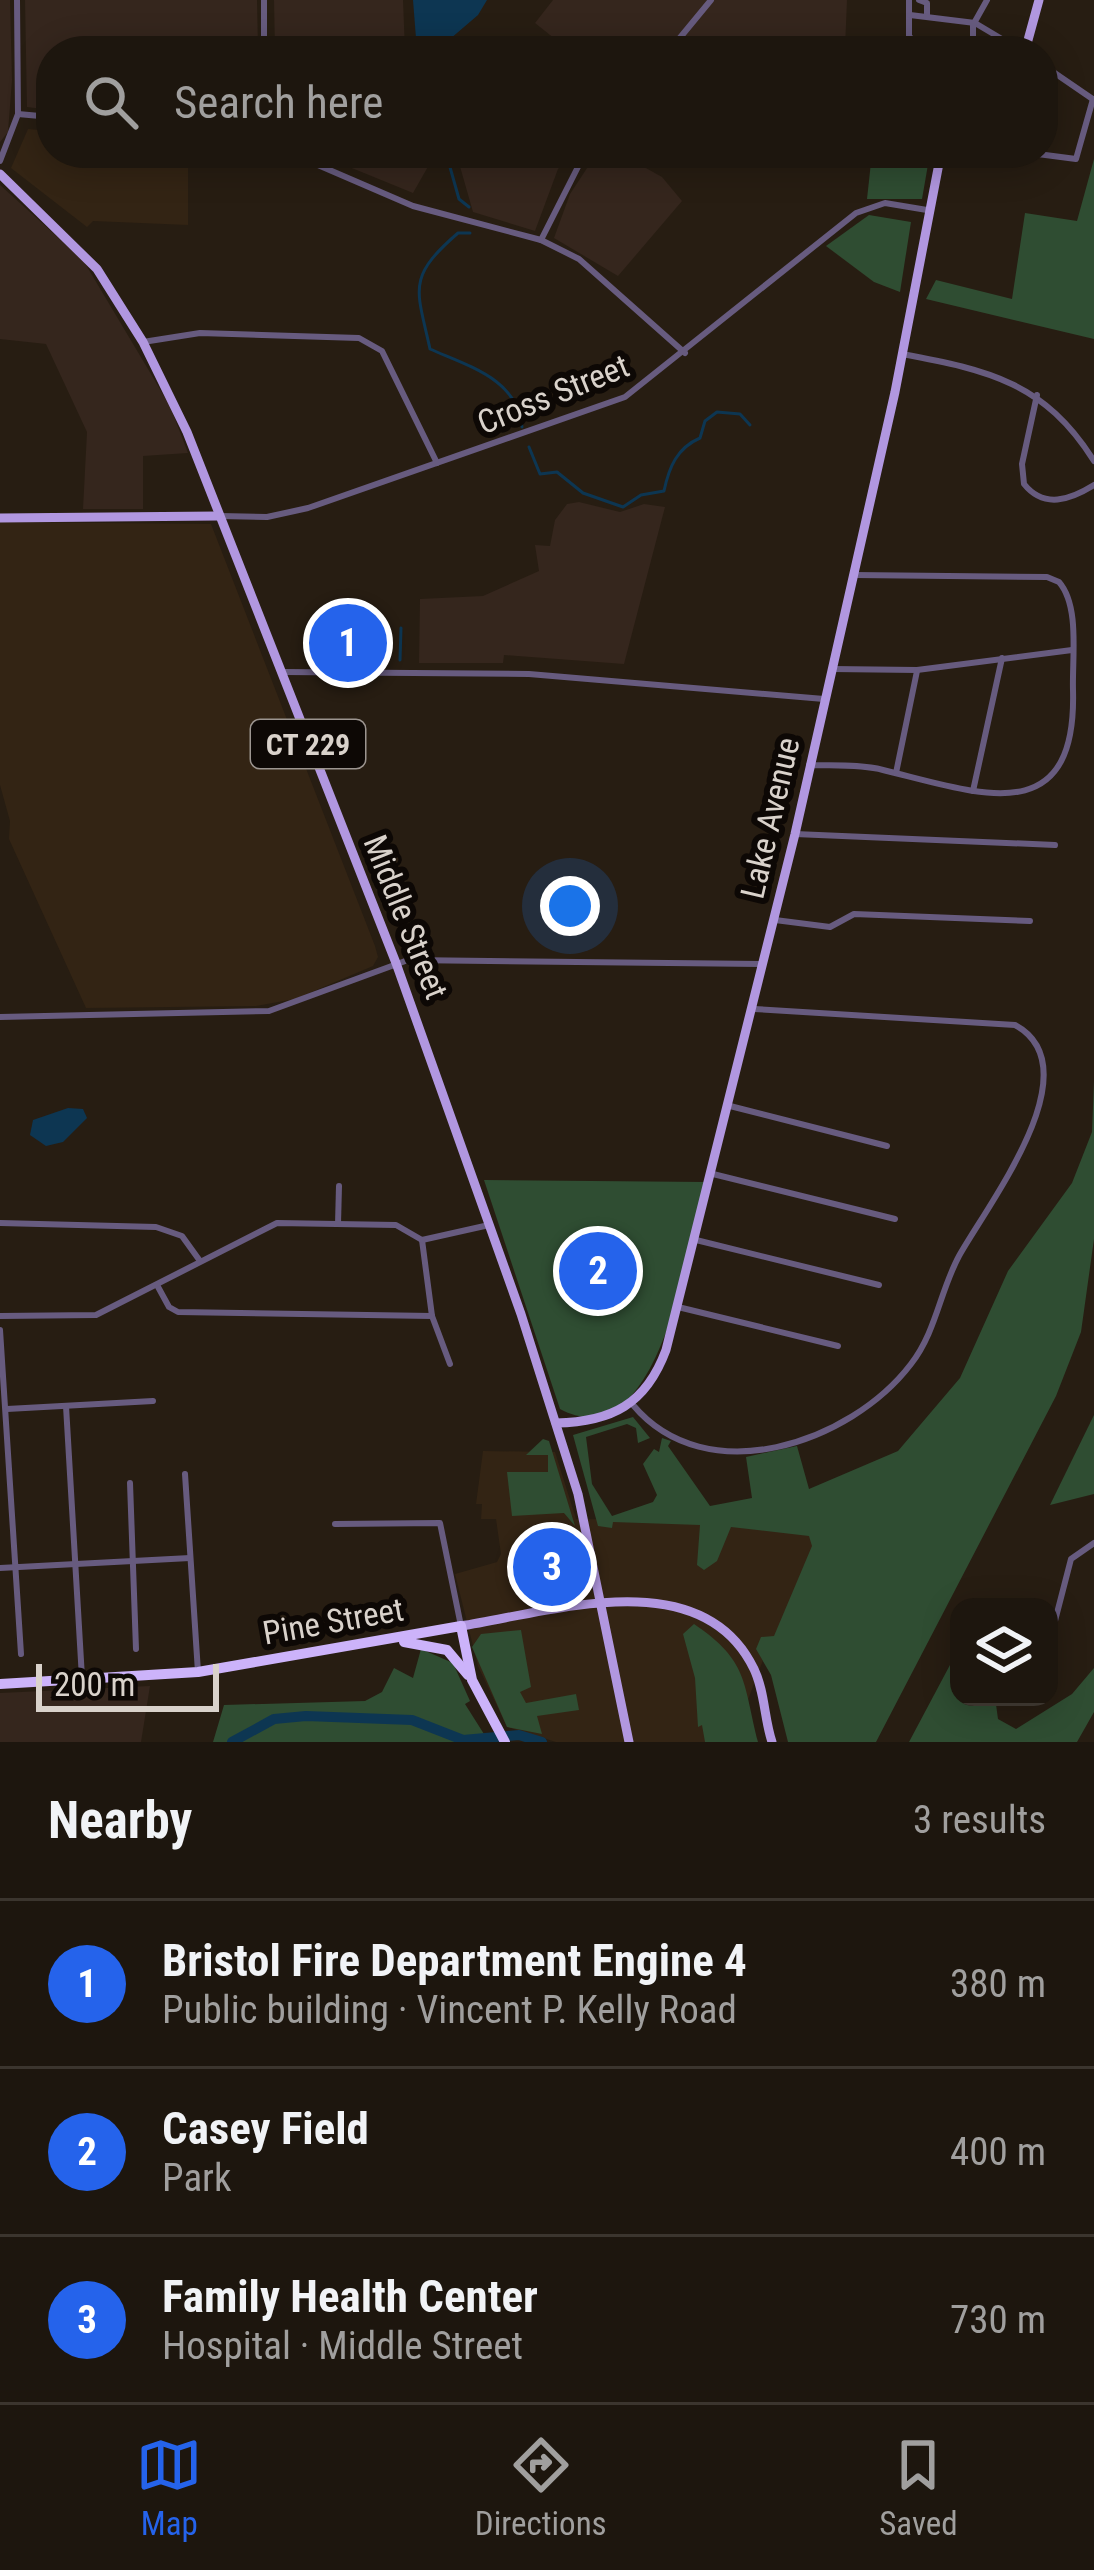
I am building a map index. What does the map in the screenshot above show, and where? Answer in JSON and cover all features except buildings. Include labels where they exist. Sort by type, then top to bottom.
[{"type":"highway","name":"Pine Street","points":[[0,1684],[198,1672],[461,1626]]},
{"type":"highway","points":[[461,1626],[472,1681]]},
{"type":"highway","points":[[382,1641],[434,1644],[457,1659],[506,1742]]},
{"type":"main road","points":[[1028,36],[1039,0]]},
{"type":"main road","name":"Lake Avenue","points":[[633,1405],[658,1371],[678,1307],[754,1009],[854,575],[937,168]]},
{"type":"main road","name":"Middle Street","points":[[0,174],[84,253],[143,342],[185,426],[397,963],[490,1225],[556,1423],[602,1604],[628,1742]]},
{"type":"main road","points":[[0,518],[217,516]]},
{"type":"main road","points":[[556,1423],[604,1418],[633,1405]]},
{"type":"main road","name":"Pine Street","points":[[461,1626],[602,1604],[669,1604],[690,1611],[732,1639],[753,1666],[772,1742]]},
{"type":"street","points":[[0,161],[18,114],[16,0]]},
{"type":"street","points":[[264,0],[265,36]]},
{"type":"street","points":[[681,36],[711,0]]},
{"type":"street","points":[[909,0],[913,36]]},
{"type":"street","points":[[919,0],[927,3],[927,16]]},
{"type":"street","points":[[973,36],[985,2]]},
{"type":"street","points":[[910,15],[975,23],[997,36]]},
{"type":"street","points":[[1058,75],[1093,99],[1076,159],[1058,157]]},
{"type":"street","points":[[18,114],[36,116]]},
{"type":"street","points":[[325,168],[413,206],[542,240],[579,259],[685,353]]},
{"type":"street","points":[[542,240],[578,168]]},
{"type":"street","name":"Cross Street","points":[[217,516],[280,515],[625,398],[856,213],[885,203],[927,210]]},
{"type":"street","points":[[143,342],[200,333],[359,338],[382,351],[437,464]]},
{"type":"street","points":[[902,354],[963,365],[1037,395],[1070,425],[1094,461]]},
{"type":"street","points":[[1037,395],[1022,464],[1024,484],[1041,499],[1056,500],[1094,484]]},
{"type":"street","points":[[809,765],[896,773],[973,791],[1020,795],[1049,779],[1073,736],[1067,592],[1047,577],[854,575]]},
{"type":"street","points":[[832,669],[917,670],[1072,650]]},
{"type":"street","points":[[973,791],[1002,658]]},
{"type":"street","points":[[896,773],[917,670]]},
{"type":"street","points":[[280,672],[530,674],[824,699]]},
{"type":"street","points":[[795,834],[1055,845]]},
{"type":"street","points":[[775,920],[830,927],[854,914],[1030,921]]},
{"type":"street","points":[[0,1017],[269,1011],[397,963],[765,964]]},
{"type":"street","points":[[754,1009],[1015,1025],[1046,1052],[1053,1094]]},
{"type":"street","points":[[730,1106],[887,1146]]},
{"type":"street","points":[[633,1405],[660,1432],[728,1454],[802,1439],[865,1409],[916,1358],[958,1258],[1044,1130]]},
{"type":"street","points":[[713,1174],[895,1219]]},
{"type":"street","points":[[338,1224],[339,1186]]},
{"type":"street","points":[[0,1223],[156,1227],[182,1235],[200,1261]]},
{"type":"street","points":[[0,1316],[96,1315],[277,1223],[396,1225],[422,1240],[490,1225]]},
{"type":"street","points":[[422,1240],[432,1316],[450,1364]]},
{"type":"street","points":[[696,1240],[879,1286]]},
{"type":"street","points":[[157,1285],[169,1307],[178,1312],[432,1316]]},
{"type":"street","points":[[678,1307],[838,1346]]},
{"type":"street","points":[[0,1330],[21,1654]]},
{"type":"street","points":[[7,1409],[153,1401]]},
{"type":"street","points":[[66,1406],[82,1678]]},
{"type":"street","points":[[0,1466],[10,1466]]},
{"type":"street","points":[[185,1474],[198,1672]]},
{"type":"street","points":[[130,1483],[136,1649]]},
{"type":"street","points":[[335,1524],[440,1523],[461,1626]]},
{"type":"street","points":[[1058,1609],[1071,1559],[1094,1543]]},
{"type":"street","points":[[0,1568],[190,1558]]},
{"type":"shaded area","points":[[0,0],[10,0],[12,80],[8,132],[0,142]]},
{"type":"shaded area","points":[[25,0],[257,0],[258,36],[36,36],[36,108],[27,107]]},
{"type":"shaded area","points":[[274,0],[403,0],[404,36],[275,36]]},
{"type":"shaded area","points":[[553,0],[847,0],[846,36],[551,36],[535,23]]},
{"type":"shaded area","points":[[28,129],[36,130],[36,168],[188,168],[188,225],[93,221],[87,227],[11,168]]},
{"type":"shaded area","points":[[352,168],[427,168],[413,193]]},
{"type":"shaded area","points":[[460,168],[559,168],[535,231],[473,212]]},
{"type":"shaded area","points":[[587,168],[646,168],[662,177],[682,201],[618,276],[554,238],[570,194]]},
{"type":"shaded area","points":[[0,185],[83,260],[170,406],[188,453],[143,456],[143,509],[83,509],[87,432],[46,344],[0,339]]},
{"type":"shaded area","points":[[579,502],[620,512],[644,504],[665,507],[624,664],[504,655],[503,663],[419,663],[420,599],[483,596],[539,571],[535,545],[550,546],[555,520],[567,504]]},
{"type":"shaded area","points":[[0,522],[211,524],[375,946],[378,957],[373,966],[295,999],[256,1006],[86,1008],[9,839],[10,821],[0,785]]},
{"type":"shaded area","points":[[483,1451],[555,1452],[576,1519],[731,1521],[820,1535],[780,1641],[768,1647],[746,1705],[742,1742],[556,1742],[507,1727],[478,1666],[455,1574],[497,1562],[501,1554],[496,1519],[481,1519],[482,1504],[476,1504]]},
{"type":"shaded area","points":[[150,1686],[141,1742],[0,1742],[0,1693]]},
{"type":"green space","points":[[1094,159],[1094,339],[926,299],[936,280],[1012,299],[1025,213],[1077,221]]},
{"type":"green space","points":[[870,168],[927,168],[922,199],[867,199]]},
{"type":"green space","points":[[869,215],[911,222],[900,292],[874,282],[826,246]]},
{"type":"green space","points":[[1094,1081],[1094,1239],[1081,1332],[1056,1396],[876,1742],[788,1742],[771,1675],[756,1649],[761,1637],[774,1636],[812,1546],[809,1536],[731,1527],[717,1561],[704,1570],[697,1565],[700,1525],[613,1522],[612,1528],[598,1526],[573,1435],[633,1417],[650,1438],[638,1443],[636,1428],[627,1424],[586,1437],[592,1484],[612,1516],[653,1502],[657,1495],[643,1464],[654,1449],[659,1452],[662,1438],[671,1441],[668,1446],[710,1506],[752,1498],[746,1457],[797,1446],[809,1489],[898,1451],[960,1378],[1008,1271],[1072,1183],[1092,1132]]},
{"type":"green space","points":[[484,1180],[705,1182],[664,1338],[646,1376],[623,1404],[594,1417],[560,1409]]},
{"type":"green space","points":[[1094,1415],[1094,1494],[1050,1505]]},
{"type":"green space","points":[[543,1439],[549,1441],[575,1526],[564,1513],[512,1516],[507,1472],[548,1472],[548,1455],[526,1455]]},
{"type":"green space","points":[[694,1624],[734,1662],[746,1688],[758,1742],[705,1742],[702,1725],[698,1727],[695,1678],[683,1634]]},
{"type":"green space","points":[[521,1630],[531,1687],[520,1692],[526,1703],[576,1694],[579,1710],[537,1716],[542,1734],[507,1727],[472,1647],[481,1634]]},
{"type":"green space","points":[[421,1649],[453,1663],[470,1701],[465,1704],[489,1742],[213,1742],[224,1705],[365,1701],[382,1692],[394,1668],[413,1678]]},
{"type":"green space","points":[[950,1665],[950,1706],[996,1706],[998,1719],[1016,1729],[1058,1706],[1094,1668],[1094,1712],[1077,1742],[909,1742]]},
{"type":"water","points":[[413,0],[487,0],[478,15],[454,36],[416,36]]},
{"type":"water","points":[[68,1108],[83,1109],[87,1118],[63,1142],[46,1146],[30,1135],[33,1120]]},
{"type":"waterway","points":[[450,168],[459,199],[469,207]]},
{"type":"waterway","points":[[470,233],[458,233],[423,274],[419,298],[430,349],[475,368],[501,386],[511,397],[522,427]]},
{"type":"waterway","points":[[529,447],[540,474],[557,472],[583,493],[623,507],[641,495],[664,491],[675,459],[700,438],[705,421],[717,412],[740,414],[750,425]]},
{"type":"waterway","points":[[400,660],[401,628]]},
{"type":"waterway","points":[[232,1742],[274,1719],[306,1716],[412,1720],[463,1740],[519,1735],[542,1742]]},
{"type":"place","name":"Bristol Fire Department Engine 4","points":[[348,643]]},
{"type":"place","name":"Casey Field","points":[[598,1271]]},
{"type":"place","name":"Family Health Center","points":[[552,1567]]}]
